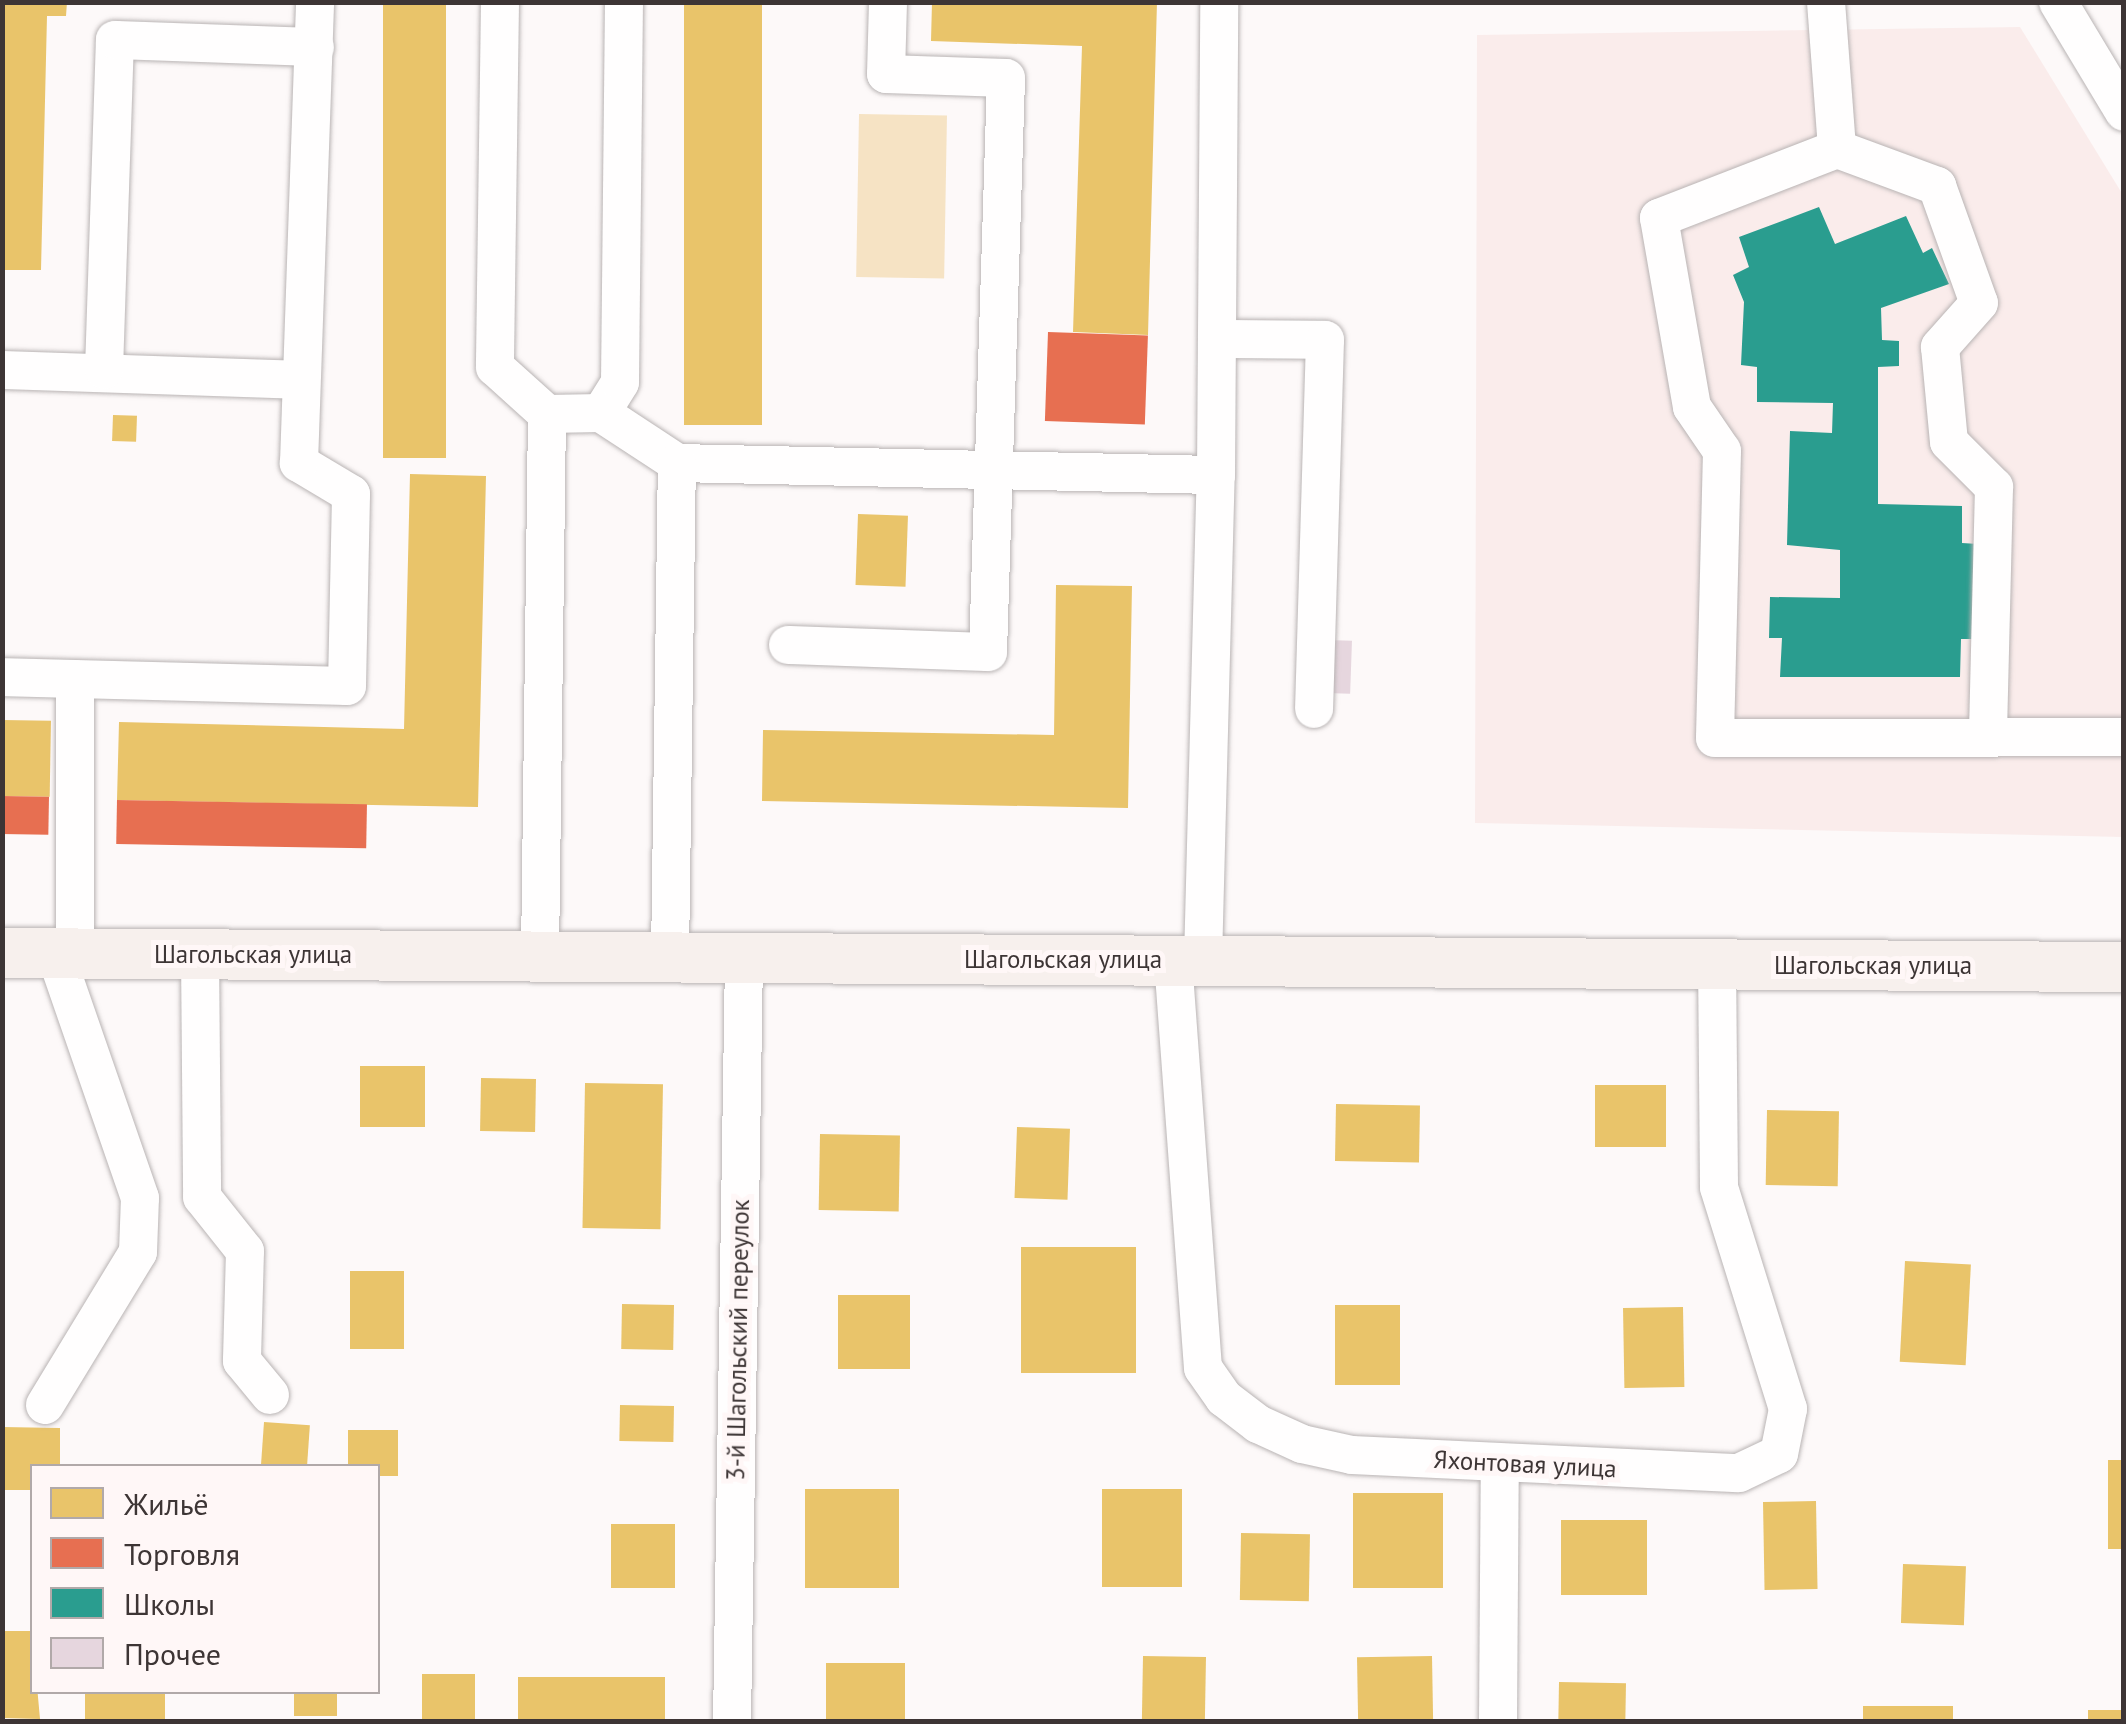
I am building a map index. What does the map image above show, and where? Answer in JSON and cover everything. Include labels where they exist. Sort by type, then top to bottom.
[{"type":"main road","name":"Шагольская улица","points":[[2,952],[2124,967]]},
{"type":"street","points":[[2,677],[346,686],[352,494],[299,463],[316,2]]},
{"type":"street","points":[[500,2],[495,367],[547,414],[601,413],[677,463],[994,467],[1216,475]]},
{"type":"street","points":[[601,413],[620,382],[624,2]]},
{"type":"street","points":[[788,646],[988,652],[1006,78],[886,74],[888,2]]},
{"type":"street","name":"Яхонтовая улица","points":[[1219,2],[1216,475],[1188,960],[1203,1368],[1224,1398],[1302,1444],[1352,1456],[1739,1473],[1780,1454],[1788,1409],[1719,1187],[1717,964]]},
{"type":"street","points":[[1826,2],[1837,149]]},
{"type":"street","points":[[2058,2],[2124,112]]},
{"type":"street","points":[[104,370],[115,40],[315,48]]},
{"type":"street","points":[[1988,735],[1994,488],[1949,442],[1940,347],[1979,304],[1938,186],[1837,149],[1659,218],[1692,407],[1722,451],[1716,738],[2124,737]]},
{"type":"street","points":[[1217,340],[1325,340],[1314,709]]},
{"type":"street","points":[[2,370],[104,370],[300,380]]},
{"type":"street","points":[[540,956],[547,414]]},
{"type":"street","points":[[670,957],[677,463]]},
{"type":"street","points":[[44,1405],[138,1252],[140,1198],[65,953],[75,679]]},
{"type":"street","points":[[200,954],[202,1197],[246,1251],[242,1361],[270,1395]]},
{"type":"street","name":"3-й Шагольский переулок","points":[[732,1722],[744,958]]},
{"type":"street","points":[[1498,1722],[1500,1464]]},
{"type":"shaded area","points":[[2020,27],[2123,195],[2123,837],[1475,823],[1477,35]]},
{"type":"shaded area","points":[[859,114],[947,116],[944,279],[856,277]]},
{"type":"building: Жильё","points":[[2,2],[67,2],[66,16],[47,16],[41,270],[2,270]]},
{"type":"building: Жильё","points":[[383,2],[446,2],[446,458],[383,458]]},
{"type":"building: Жильё","points":[[684,2],[762,2],[762,425],[684,425]]},
{"type":"building: Жильё","points":[[932,2],[1157,2],[1148,335],[1073,332],[1082,46],[931,41]]},
{"type":"building: Жильё","points":[[113,415],[137,416],[136,442],[112,441]]},
{"type":"building: Жильё","points":[[410,474],[486,476],[478,807],[117,800],[119,722],[404,729]]},
{"type":"building: Жильё","points":[[858,514],[908,516],[905,587],[856,585]]},
{"type":"building: Жильё","points":[[1056,585],[1132,586],[1128,808],[762,801],[763,730],[1054,735]]},
{"type":"building: Жильё","points":[[2,720],[51,721],[50,797],[2,796]]},
{"type":"building: Жильё","points":[[360,1066],[425,1066],[425,1127],[360,1127]]},
{"type":"building: Жильё","points":[[481,1078],[536,1079],[535,1132],[480,1131]]},
{"type":"building: Жильё","points":[[585,1083],[663,1084],[660,1229],[582,1228]]},
{"type":"building: Жильё","points":[[1595,1085],[1666,1085],[1666,1147],[1595,1147]]},
{"type":"building: Жильё","points":[[1336,1104],[1420,1105],[1419,1162],[1335,1161]]},
{"type":"building: Жильё","points":[[1767,1110],[1839,1111],[1838,1186],[1766,1185]]},
{"type":"building: Жильё","points":[[1017,1127],[1070,1129],[1067,1200],[1015,1198]]},
{"type":"building: Жильё","points":[[820,1134],[900,1135],[899,1211],[819,1210]]},
{"type":"building: Жильё","points":[[1021,1247],[1136,1247],[1136,1373],[1021,1373]]},
{"type":"building: Жильё","points":[[1905,1261],[1971,1264],[1966,1365],[1900,1362]]},
{"type":"building: Жильё","points":[[350,1271],[404,1271],[404,1349],[350,1349]]},
{"type":"building: Жильё","points":[[838,1295],[910,1295],[910,1369],[838,1369]]},
{"type":"building: Жильё","points":[[622,1304],[674,1305],[673,1350],[621,1349]]},
{"type":"building: Жильё","points":[[1335,1305],[1400,1305],[1400,1385],[1335,1385]]},
{"type":"building: Жильё","points":[[1683,1307],[1684,1387],[1624,1388],[1623,1308]]},
{"type":"building: Жильё","points":[[620,1405],[674,1406],[673,1442],[619,1441]]},
{"type":"building: Жильё","points":[[264,1422],[310,1425],[307,1464],[261,1464]]},
{"type":"building: Жильё","points":[[2,1427],[60,1428],[60,1464],[30,1464],[30,1490],[2,1490]]},
{"type":"building: Жильё","points":[[348,1430],[398,1430],[398,1476],[380,1476],[380,1464],[348,1464]]},
{"type":"building: Жильё","points":[[2108,1460],[2124,1460],[2124,1549],[2108,1549]]},
{"type":"building: Жильё","points":[[805,1489],[899,1489],[899,1588],[805,1588]]},
{"type":"building: Жильё","points":[[1102,1489],[1182,1489],[1182,1587],[1102,1587]]},
{"type":"building: Жильё","points":[[1353,1493],[1443,1493],[1443,1588],[1353,1588]]},
{"type":"building: Жильё","points":[[1816,1501],[1818,1589],[1765,1590],[1763,1502]]},
{"type":"building: Жильё","points":[[1561,1520],[1647,1520],[1647,1595],[1561,1595]]},
{"type":"building: Жильё","points":[[611,1524],[675,1524],[675,1588],[611,1588]]},
{"type":"building: Жильё","points":[[1241,1533],[1310,1534],[1309,1601],[1240,1600]]},
{"type":"building: Жильё","points":[[1903,1564],[1966,1566],[1964,1625],[1901,1623]]},
{"type":"building: Жильё","points":[[2,1631],[30,1631],[30,1694],[38,1694],[40,1719],[2,1718]]},
{"type":"building: Жильё","points":[[1143,1656],[1206,1657],[1205,1722],[1142,1722]]},
{"type":"building: Жильё","points":[[1432,1656],[1433,1722],[1358,1722],[1357,1657]]},
{"type":"building: Жильё","points":[[826,1663],[905,1663],[905,1722],[826,1722]]},
{"type":"building: Жильё","points":[[422,1674],[475,1674],[475,1722],[422,1722]]},
{"type":"building: Жильё","points":[[518,1677],[665,1677],[665,1722],[518,1722]]},
{"type":"building: Жильё","points":[[1559,1682],[1626,1683],[1625,1722],[1558,1722]]},
{"type":"building: Жильё","points":[[85,1694],[165,1694],[165,1722],[85,1722]]},
{"type":"building: Жильё","points":[[294,1694],[337,1694],[337,1716],[294,1716]]},
{"type":"building: Жильё","points":[[1863,1706],[1953,1706],[1953,1722],[1863,1722]]},
{"type":"building: Жильё","points":[[2088,1710],[2124,1710],[2124,1722],[2088,1722]]},
{"type":"building: Торговля","points":[[1048,332],[1148,335],[1145,424],[1045,421]]},
{"type":"building: Торговля","points":[[2,796],[49,797],[48,835],[2,834]]},
{"type":"building: Торговля","points":[[117,800],[367,804],[366,848],[116,844]]},
{"type":"building: Школы","points":[[1819,207],[1835,244],[1906,216],[1923,253],[1932,248],[1949,284],[1881,308],[1882,340],[1899,341],[1899,366],[1878,367],[1878,504],[1962,506],[1962,543],[1978,544],[1975,639],[1961,639],[1960,677],[1780,677],[1782,638],[1769,638],[1770,597],[1840,598],[1840,550],[1787,545],[1790,431],[1832,433],[1833,403],[1757,402],[1757,367],[1741,365],[1744,302],[1733,275],[1749,267],[1739,237]]},
{"type":"building: Прочее","points":[[1327,640],[1352,641],[1350,694],[1325,693]]}]
